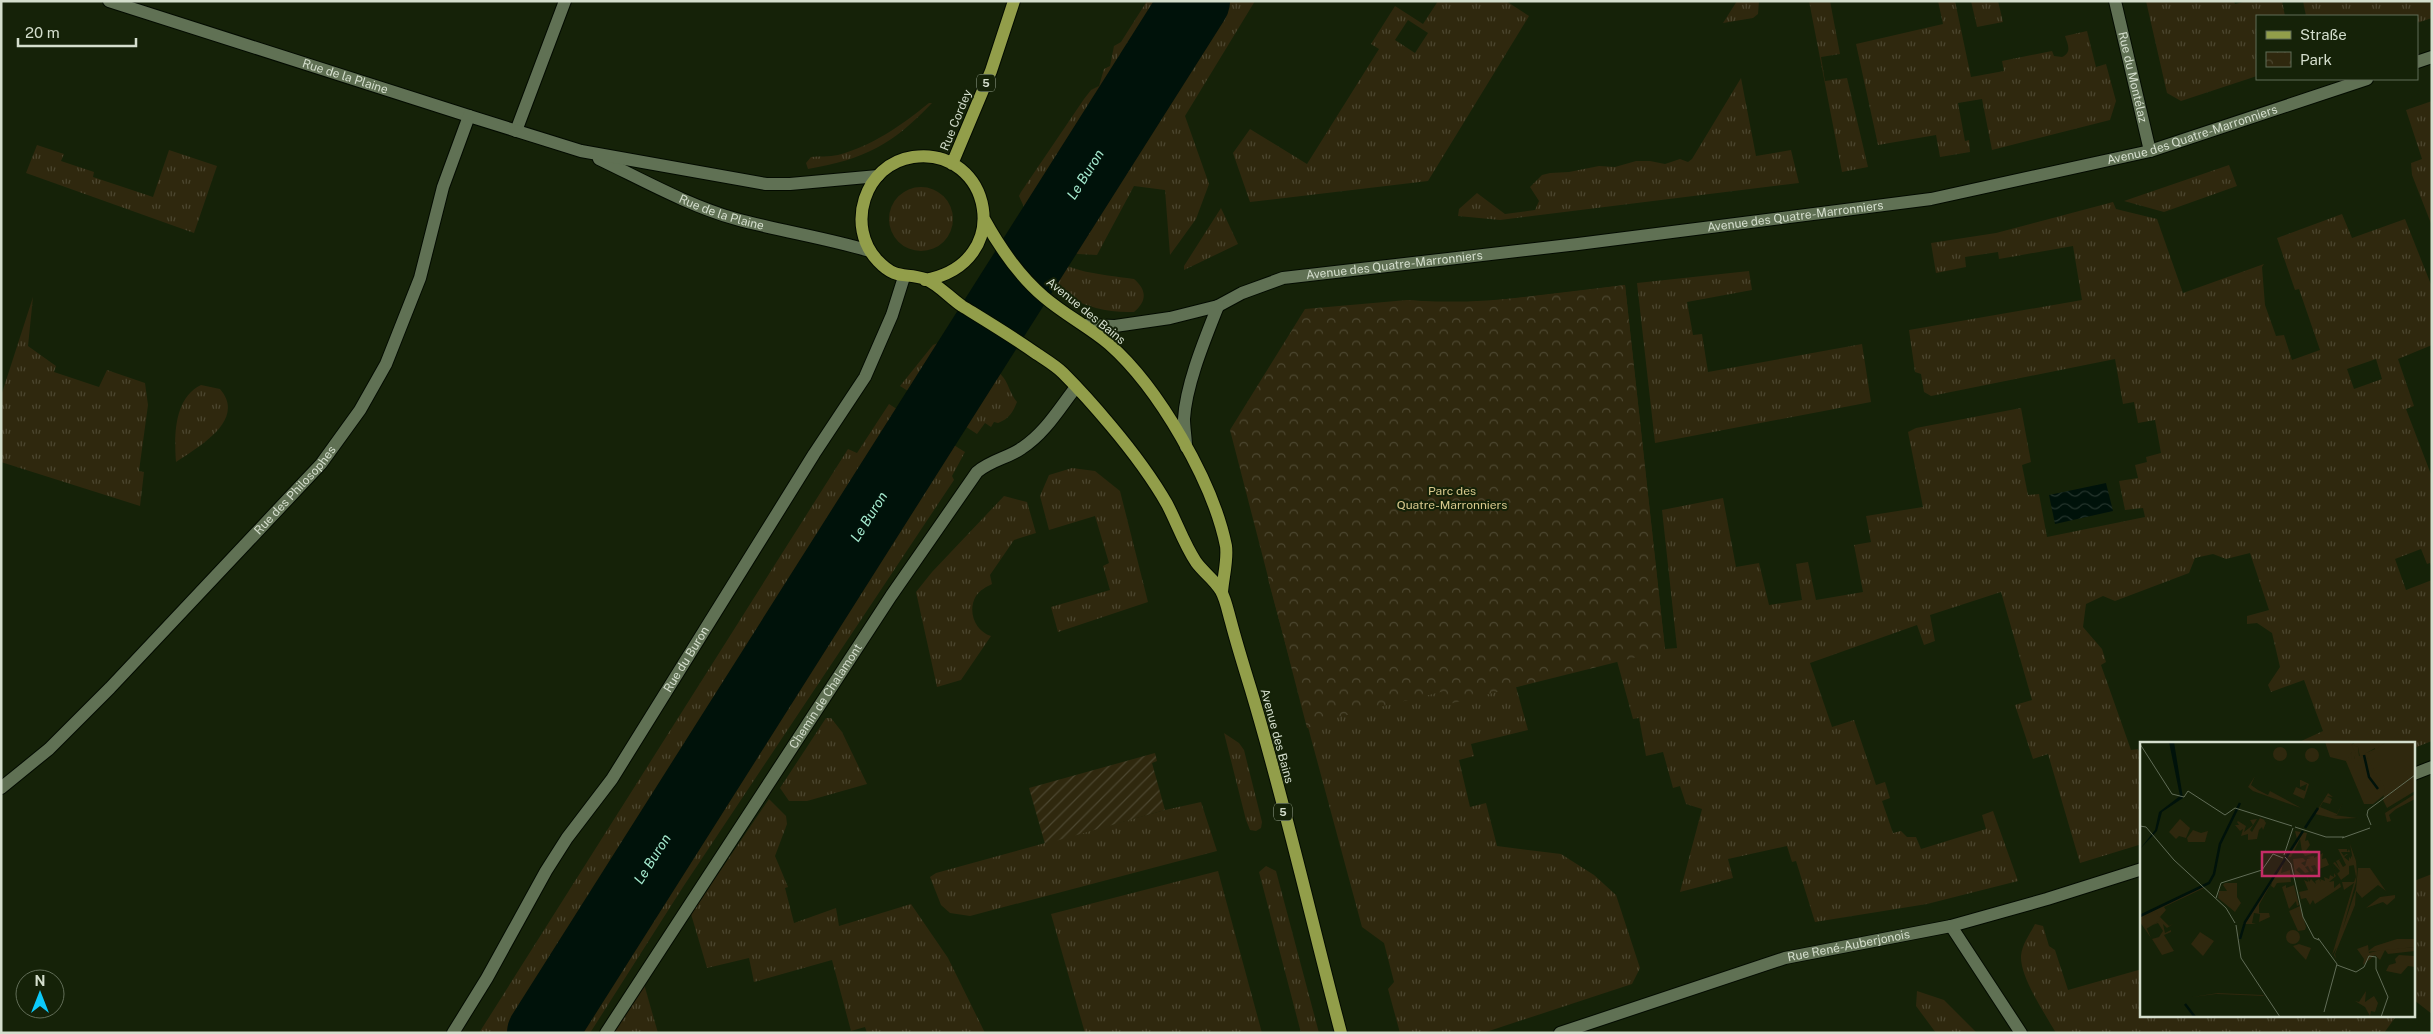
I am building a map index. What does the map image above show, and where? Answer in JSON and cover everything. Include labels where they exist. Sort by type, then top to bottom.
[{"type":"main road","name":"Rue Cordey","points":[[952,164],[991,70],[1014,1]]},
{"type":"main road","points":[[913,157],[933,157],[952,164],[966,174],[976,188],[982,202],[984,220],[981,238],[973,254],[960,267],[943,276],[925,280],[904,277],[891,272],[870,252],[862,232],[861,212],[866,193],[878,176],[894,163],[913,157]]},
{"type":"main road","name":"Avenue des Bains","points":[[984,220],[998,244],[1020,273],[1044,297],[1085,325],[1110,346],[1141,379],[1166,413],[1186,447],[1211,498],[1226,548],[1222,592],[1260,720],[1340,1033]]},
{"type":"main road","name":"Avenue des Bains","points":[[925,280],[959,304],[1003,329],[1062,372],[1140,460],[1166,502],[1196,561],[1222,592]]},
{"type":"street","name":"Rue de la Plaine","points":[[109,1],[581,151],[766,184],[790,184],[878,176]]},
{"type":"street","points":[[516,131],[565,1]]},
{"type":"street","name":"Rue du Montélaz","points":[[2115,1],[2150,151]]},
{"type":"street","points":[[2418,62],[2432,57]]},
{"type":"street","name":"Avenue des Quatre-Marronniers","points":[[1085,325],[1145,323],[1218,306],[1242,293],[1283,278],[1588,243],[1930,199],[2150,151],[2364,80]]},
{"type":"street","name":"Rue des Philosophes","points":[[1,788],[50,749],[110,688],[320,464],[360,410],[386,364],[420,278],[443,188],[469,116]]},
{"type":"street","name":"Rue de la Plaine","points":[[581,151],[704,208],[736,219],[838,242],[870,252]]},
{"type":"street","name":"Rue du Buron","points":[[453,1033],[487,978],[546,871],[567,838],[612,779],[799,478],[865,377],[889,323],[904,277]]},
{"type":"street","points":[[1186,447],[1184,419],[1186,405],[1200,351],[1218,306]]},
{"type":"street","name":"Chemin de Chalamont","points":[[606,1033],[891,596],[978,472],[986,464],[1020,449],[1042,432],[1076,387]]},
{"type":"street","points":[[2416,773],[2432,767]]},
{"type":"street","name":"Rue René-Auberjonois","points":[[1560,1033],[1785,958],[1951,926],[2047,899],[2140,870]]},
{"type":"street","points":[[1951,926],[2021,1033]]},
{"type":"green space","points":[[1147,1],[1176,1],[1049,203],[1037,214],[1028,216],[1019,196],[1021,192],[1084,99],[1091,90],[1099,86],[1104,69],[1110,66],[1114,46],[1121,42]]},
{"type":"green space","points":[[1213,1],[1255,1],[1185,116],[1209,184],[1196,219],[1170,255],[1165,190],[1134,186],[1097,255],[1078,254],[1059,248],[1065,234]]},
{"type":"green space","points":[[1438,1],[1506,1],[1529,16],[1428,181],[1250,202],[1233,153],[1250,129],[1307,164],[1379,49],[1371,44],[1395,6],[1423,24]],"holes":[[[1408,20],[1428,33],[1415,53],[1395,40]]]},
{"type":"green space","points":[[1737,1],[1759,1],[1758,14],[1753,18],[1723,23]]},
{"type":"green space","points":[[1809,1],[1830,1],[1840,54],[1821,57],[1825,81],[1847,78],[1868,167],[1842,172]]},
{"type":"green space","points":[[1938,1],[1955,1],[1971,77],[2004,71],[2002,61],[2052,51],[2054,56],[2062,57],[2068,51],[2065,36],[2087,31],[2096,67],[2106,64],[2116,101],[2110,120],[1992,150],[1982,99],[1958,103],[1965,141],[1969,140],[1970,152],[1940,157],[1936,135],[1878,145],[1856,44],[1943,24]]},
{"type":"green space","points":[[1971,1],[1998,1],[2003,22],[1977,27]]},
{"type":"green space","points":[[2146,1],[2234,1],[2235,4],[2247,1],[2282,1],[2285,15],[2256,15],[2256,76],[2181,101],[2167,93]]},
{"type":"green space","points":[[2303,1],[2432,1],[2432,18],[2418,23],[2418,15],[2306,15]]},
{"type":"green space","points":[[1741,78],[1756,156],[1791,150],[1799,183],[1500,220],[1458,216],[1459,209],[1477,193],[1505,214],[1535,210],[1539,201],[1530,187],[1542,175],[1550,173],[1569,172],[1599,166],[1615,167],[1636,161],[1665,164],[1680,159],[1688,162],[1692,159]]},
{"type":"green space","points":[[2432,101],[2432,226],[2412,175],[2411,163],[2422,159],[2406,110]]},
{"type":"green space","points":[[929,103],[932,103],[904,130],[876,148],[846,160],[808,169],[806,163],[811,157],[838,155],[863,146],[897,127]]},
{"type":"green space","points":[[37,145],[64,154],[61,161],[94,172],[93,177],[153,197],[169,150],[217,166],[194,233],[26,173]]},
{"type":"green space","points":[[2229,165],[2237,186],[2164,212],[2124,201]]},
{"type":"green space","points":[[921,187],[933,189],[944,196],[951,207],[953,219],[951,231],[944,242],[933,249],[921,251],[909,249],[898,242],[891,231],[889,219],[891,207],[898,196],[909,189]]},
{"type":"green space","points":[[2113,202],[2116,209],[2157,219],[2183,293],[2264,264],[2262,267],[2265,305],[2276,336],[2284,335],[2292,360],[2320,350],[2299,289],[2295,290],[2277,238],[2342,214],[2352,238],[2405,219],[2432,287],[2432,345],[2398,359],[2414,406],[2406,409],[2432,477],[2432,569],[2430,563],[2427,564],[2421,549],[2395,559],[2406,590],[2432,580],[2432,741],[2416,747],[2416,742],[2299,742],[2323,731],[2304,680],[2271,692],[2268,685],[2280,667],[2272,633],[2257,623],[2247,624],[2247,616],[2269,610],[2250,553],[2226,559],[2213,554],[2195,558],[2189,573],[2115,601],[2103,596],[2086,604],[2083,627],[2102,649],[2106,662],[2101,665],[2131,750],[2138,749],[2140,754],[2140,845],[2080,863],[2048,754],[2033,759],[2015,705],[2032,700],[2001,592],[1930,615],[1935,641],[1924,645],[1917,625],[1810,663],[1832,727],[1854,720],[1876,785],[1885,782],[1890,798],[1882,801],[1893,833],[1901,831],[1907,837],[1916,837],[1921,849],[1986,829],[1982,815],[1993,811],[2018,881],[1927,904],[1815,922],[1796,861],[1792,862],[1787,846],[1728,859],[1733,878],[1680,892],[1702,809],[1686,804],[1680,786],[1673,788],[1663,752],[1646,756],[1639,718],[1633,719],[1617,661],[1605,664],[1383,338],[1407,300],[1489,300],[1625,285],[1665,649],[1677,648],[1662,510],[1723,498],[1736,567],[1759,563],[1769,605],[1802,600],[1796,564],[1808,562],[1816,600],[1863,592],[1854,545],[1871,542],[1866,516],[1923,507],[1908,432],[1916,428],[2021,408],[2031,462],[2022,465],[2028,495],[2039,494],[2047,537],[2145,517],[2143,508],[2125,510],[2119,481],[2138,478],[2135,465],[2147,462],[2146,457],[2161,453],[2155,420],[2138,423],[2134,402],[2123,404],[2115,359],[1931,396],[1924,392],[1921,374],[1915,372],[1909,330],[2082,300],[2073,246],[1999,259],[1998,252],[1965,257],[1966,267],[1936,273],[1931,243],[1996,233]],"holes":[[[2376,359],[2382,379],[2354,389],[2347,369]]]},
{"type":"green space","points":[[1221,208],[1238,244],[1184,270],[1184,266]]},
{"type":"green space","points":[[1021,232],[1034,245],[1059,263],[1086,272],[1134,279],[1143,291],[1144,296],[1141,304],[1134,312],[1113,311],[1095,308],[1063,293],[1049,282],[1025,253],[1015,236]]},
{"type":"green space","points":[[1749,271],[1752,290],[1687,302],[1693,335],[1702,334],[1708,372],[1862,344],[1871,402],[1655,443],[1637,283]]},
{"type":"green space","name":"Parc des Quatre-Marronniers","points":[[1625,285],[1665,650],[1445,705],[1441,692],[1335,718],[1307,728],[1230,430],[1305,309],[1407,300],[1447,303],[1489,301]]},
{"type":"green space","points":[[33,297],[28,346],[56,366],[54,372],[99,387],[107,370],[145,383],[148,405],[139,471],[144,472],[140,506],[1,462],[1,396]]},
{"type":"green space","points":[[952,337],[962,338],[924,401],[900,386],[933,345]]},
{"type":"green space","points":[[986,352],[993,357],[991,367],[1005,379],[1017,402],[1008,417],[998,423],[994,422],[991,427],[985,423],[977,434],[948,415]]},
{"type":"green space","points":[[201,385],[220,389],[227,400],[228,411],[224,422],[216,432],[196,449],[176,462],[176,430],[181,408],[185,399]]},
{"type":"green space","points":[[889,404],[917,422],[523,1033],[479,1033],[848,449],[857,453]]},
{"type":"green space","points":[[936,434],[965,452],[952,476],[954,480],[683,887],[590,1033],[557,1033]]},
{"type":"green space","points":[[1072,468],[1095,471],[1120,491],[1148,602],[1058,632],[1051,607],[1110,590],[1103,566],[1109,563],[1095,516],[1049,530],[1040,496],[1049,475]]},
{"type":"green space","points":[[1004,496],[1027,502],[1036,533],[1014,540],[990,575],[992,584],[979,592],[973,602],[974,620],[981,630],[991,636],[961,680],[937,687],[916,592],[932,572]]},
{"type":"green space","points":[[1295,572],[1442,692],[1553,677],[1516,687],[1528,730],[1471,744],[1474,756],[1459,760],[1470,807],[1486,803],[1497,846],[1561,854],[1594,875],[1616,895],[1640,968],[1632,984],[1483,1033],[1400,1033],[1388,989],[1394,982],[1384,943],[1362,927],[1268,579]]},
{"type":"green space","points":[[826,718],[831,718],[842,732],[867,784],[807,801],[789,801],[780,788]]},
{"type":"green space","points":[[1224,733],[1239,743],[1244,750],[1262,822],[1261,828],[1256,831],[1250,830],[1246,820]]},
{"type":"green space","points":[[1155,753],[1157,761],[1152,763],[1165,810],[1045,844],[1029,788]]},
{"type":"green space","points":[[769,799],[786,816],[787,824],[775,856],[788,887],[785,888],[794,923],[836,908],[839,926],[911,904],[948,958],[985,1033],[867,1033],[865,1027],[851,1031],[832,960],[754,982],[749,958],[707,968],[691,914]]},
{"type":"green space","points":[[1201,802],[1217,851],[970,916],[950,913],[941,905],[930,877],[936,873],[1165,810]]},
{"type":"green space","points":[[1266,866],[1276,871],[1319,1033],[1301,1033],[1259,872]]},
{"type":"green space","points":[[1218,871],[1262,1033],[1085,1033],[1051,914]]},
{"type":"green space","points":[[2432,874],[2432,1014],[2416,1002],[2416,880]]},
{"type":"green space","points":[[2035,924],[2043,926],[2049,946],[2055,950],[2068,990],[2140,970],[2140,1016],[2396,1016],[2384,1033],[2056,1033],[2024,974],[2021,956],[2026,939]]},
{"type":"green space","points":[[644,984],[658,1033],[614,1033]]},
{"type":"green space","points":[[1917,991],[1944,1000],[1977,1033],[1936,1033],[1916,1006]]},
{"type":"water","points":[[2106,483],[2113,511],[2055,524],[2049,495]]},
{"type":"waterway","name":"Le Buron","points":[[542,1033],[1195,1]]}]
